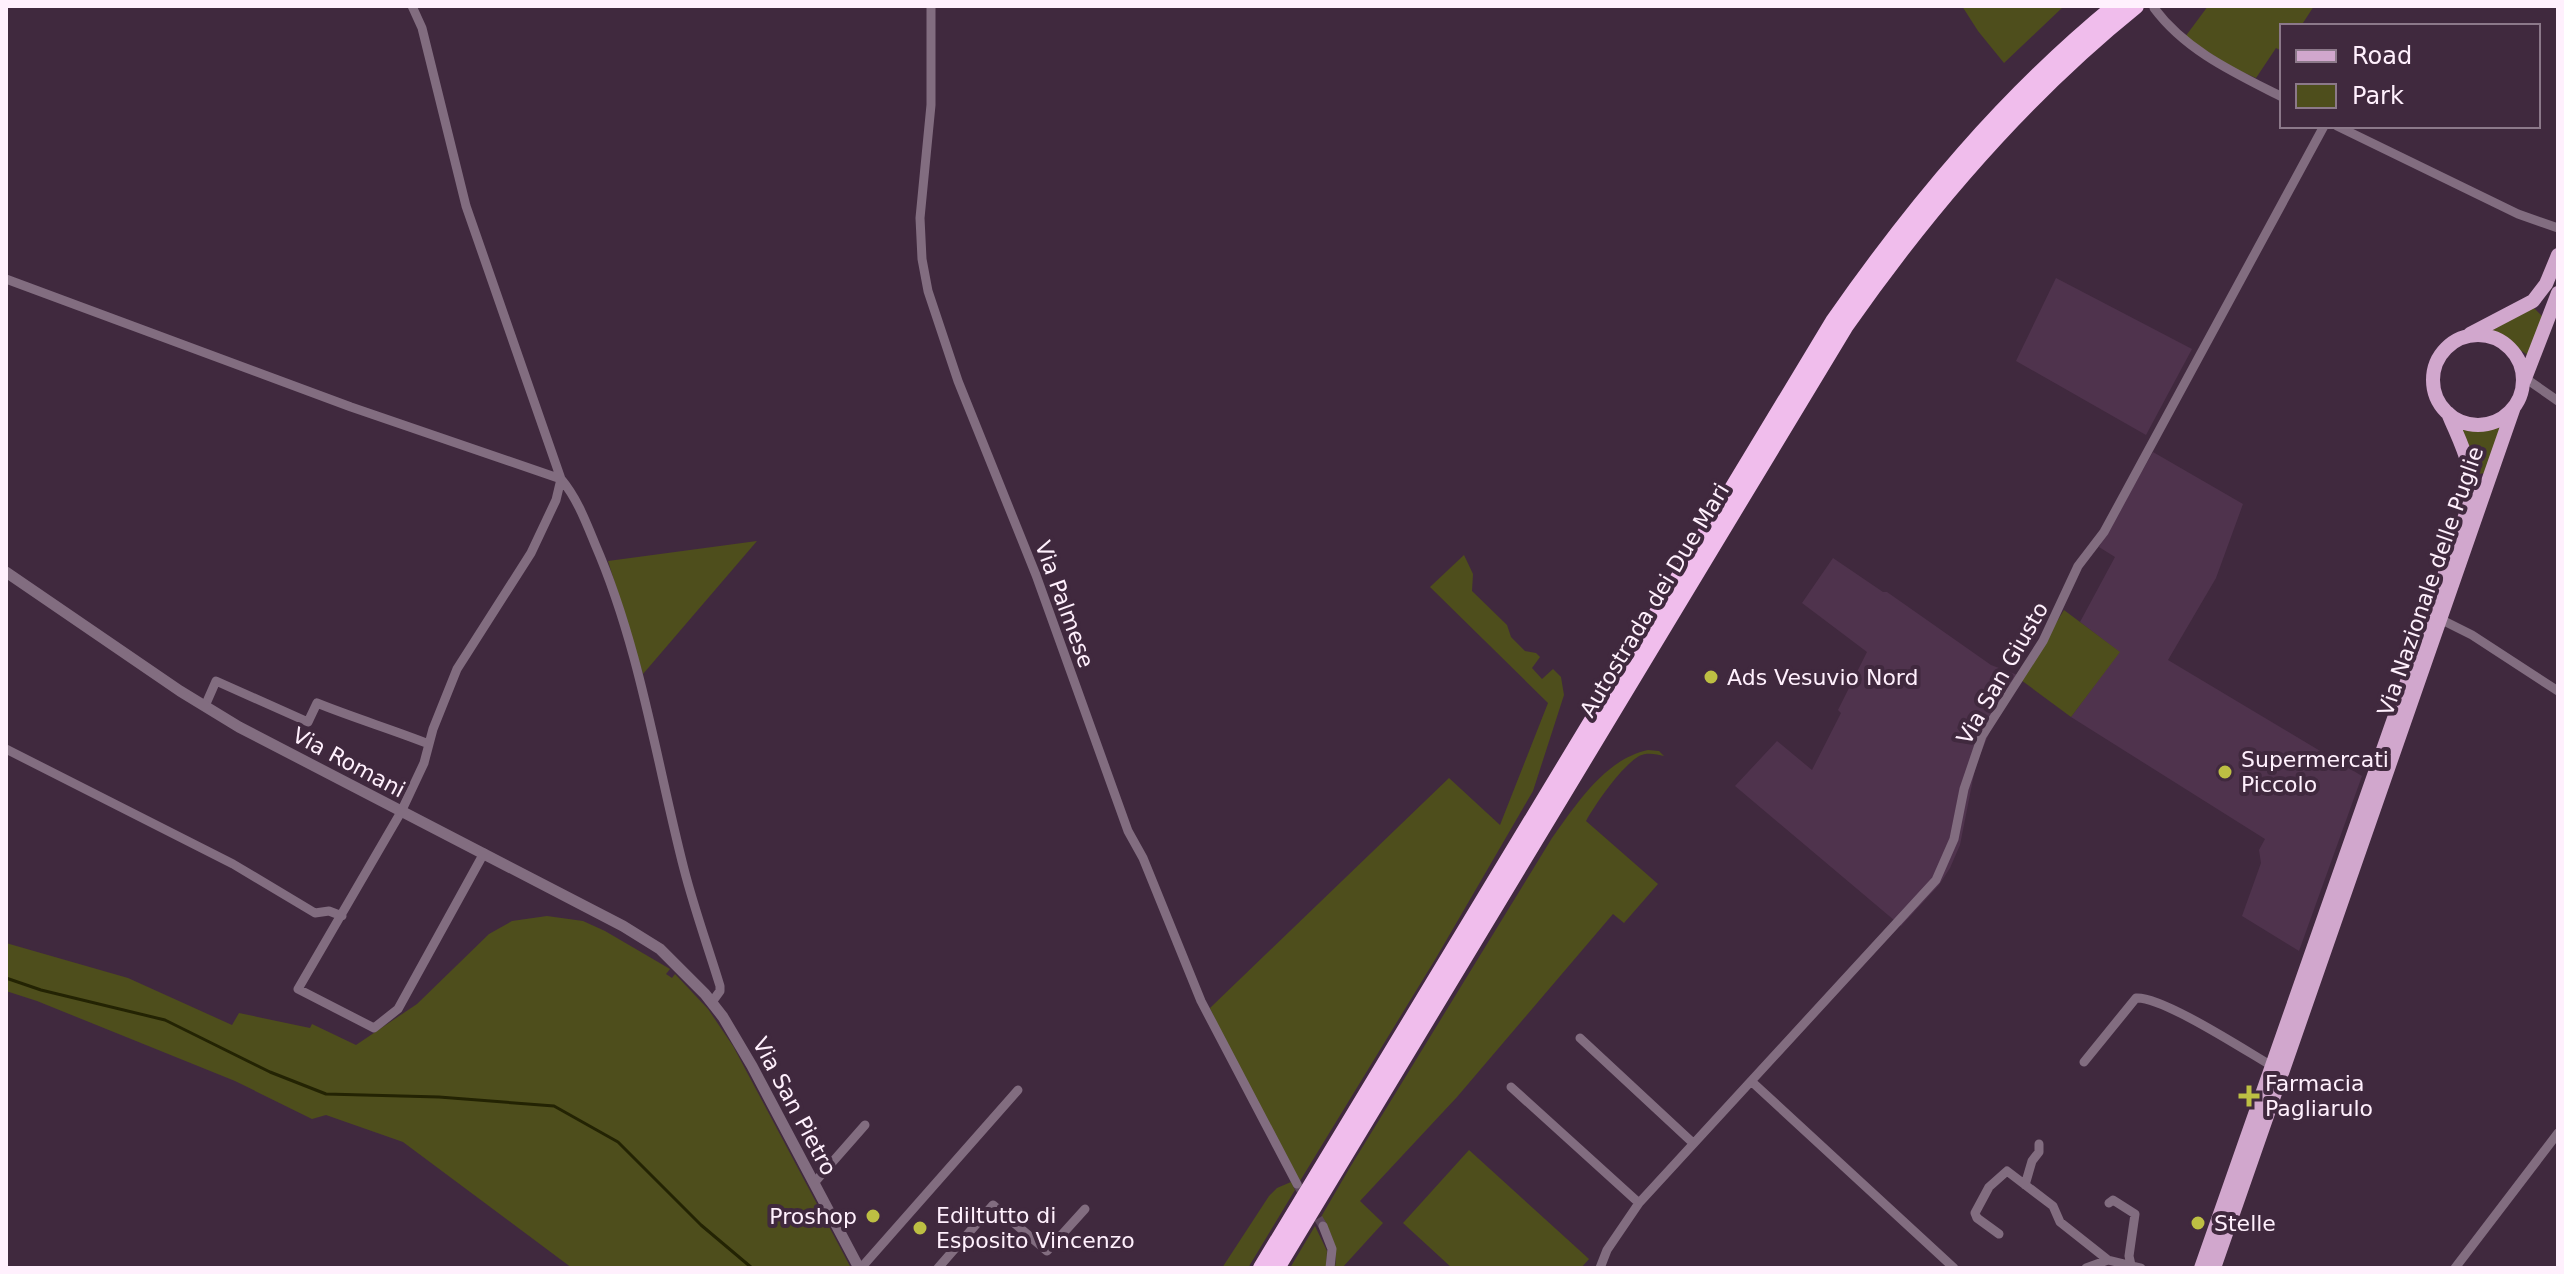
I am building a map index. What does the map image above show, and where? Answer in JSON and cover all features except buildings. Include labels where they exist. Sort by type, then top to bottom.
[{"type":"highway","name":"Autostrada dei Due Mari","points":[[1261,1268],[1834,320],[1899,231],[1964,152],[2030,82],[2115,6]]},
{"type":"highway","name":"Autostrada dei Due Mari","points":[[1277,1268],[1845,327],[1917,229],[2002,130],[2079,55],[2136,6]]},
{"type":"main road","name":"Via Nazionale delle Puglie","points":[[2514,407],[2489,423],[2475,425],[2460,421],[2439,403],[2433,375],[2444,350],[2455,341],[2533,301],[2546,284],[2558,255]]},
{"type":"main road","name":"Via Nazionale delle Puglie","points":[[2214,1268],[2514,407],[2558,293]]},
{"type":"main road","points":[[2455,341],[2481,335],[2495,338],[2515,355],[2525,380]]},
{"type":"main road","name":"Via Nazionale delle Puglie","points":[[2201,1268],[2470,502],[2472,482],[2468,462],[2448,413]]},
{"type":"street","points":[[412,6],[422,28],[438,86],[466,206],[561,479],[586,524],[623,616],[684,869],[720,986],[712,1002]]},
{"type":"street","name":"Via Palmese","points":[[931,6],[931,105],[920,218],[922,259],[928,291],[958,381],[1036,575],[1128,831],[1143,858],[1201,1001],[1297,1184]]},
{"type":"street","points":[[2154,8],[2184,41],[2225,68],[2280,96]]},
{"type":"street","name":"Via San Giusto","points":[[1600,1268],[1607,1250],[1639,1203],[1936,880],[1954,839],[1964,789],[1982,736],[2043,641],[2078,566],[2104,532],[2323,128]]},
{"type":"street","points":[[2341,128],[2518,214],[2558,228]]},
{"type":"street","points":[[6,279],[351,407],[561,479]]},
{"type":"street","points":[[2525,380],[2558,401]]},
{"type":"street","points":[[484,853],[398,1009],[374,1028],[298,989],[401,812],[424,763],[433,729],[457,669],[531,553],[556,500],[561,479]]},
{"type":"street","name":"Via Romani","points":[[6,572],[205,706],[401,812],[623,926],[660,949],[683,971]]},
{"type":"street","points":[[2440,619],[2472,635],[2558,691]]},
{"type":"street","points":[[205,706],[216,681],[308,722],[317,703],[429,744]]},
{"type":"street","points":[[6,749],[219,857],[315,913],[329,911],[342,916]]},
{"type":"street","name":"Via San Pietro","points":[[683,971],[712,1002],[752,1066],[860,1268]]},
{"type":"street","points":[[2084,1062],[2136,998],[2142,998],[2162,1004],[2272,1066]]},
{"type":"street","points":[[1580,1038],[1693,1143]]},
{"type":"street","points":[[1751,1081],[1954,1268]]},
{"type":"street","points":[[1511,1087],[1639,1203]]},
{"type":"street","points":[[860,1268],[1018,1090]]},
{"type":"street","points":[[814,1183],[865,1125]]},
{"type":"street","points":[[2455,1268],[2558,1133]]},
{"type":"street","points":[[2025,1185],[2032,1161],[2039,1152],[2039,1144]]},
{"type":"street","points":[[1999,1234],[1976,1216],[1989,1187],[2007,1171],[2053,1206],[2064,1225],[2108,1260],[2136,1266]]},
{"type":"street","points":[[2109,1203],[2118,1201],[2135,1214],[2129,1256],[2136,1266]]},
{"type":"street","points":[[938,1268],[993,1205],[1047,1251],[1085,1209]]},
{"type":"street","points":[[1323,1226],[1332,1249],[1330,1268]]},
{"type":"street","points":[[2086,1268],[2108,1260]]},
{"type":"shaded area","points":[[2056,278],[2192,349],[2146,435],[2016,361]]},
{"type":"shaded area","points":[[2153,452],[2243,504],[2216,578],[2168,660],[2362,776],[2299,951],[2242,916],[2261,863],[2259,850],[2265,839],[2071,717],[2119,652],[2080,622],[2115,557],[2099,547]]},
{"type":"shaded area","points":[[1833,558],[1991,665],[2023,677],[1994,722],[1976,764],[1960,845],[1950,868],[1939,885],[1901,926],[1735,786],[1777,741],[1812,770],[1841,713],[1838,710],[1867,652],[1802,603]]},
{"type":"green space","points":[[1962,6],[2064,6],[2004,63]]},
{"type":"green space","points":[[2208,6],[2314,6],[2302,24],[2280,24],[2280,50],[2276,48],[2256,78],[2231,67],[2185,37]]},
{"type":"green space","points":[[2533,307],[2543,317],[2529,356],[2488,331]]},
{"type":"green space","points":[[2504,421],[2488,473],[2476,474],[2456,424],[2480,428]]},
{"type":"green space","points":[[757,541],[643,674],[608,561]]},
{"type":"green space","points":[[1464,555],[1473,574],[1472,591],[1507,625],[1511,637],[1525,651],[1540,657],[1532,668],[1542,679],[1553,669],[1561,677],[1564,695],[1533,791],[1300,1181],[1210,1008],[1449,778],[1500,825],[1548,703],[1430,587]]},
{"type":"green space","points":[[2064,610],[2120,652],[2071,717],[2021,680]]},
{"type":"green space","points":[[1648,750],[1659,751],[1664,756],[1645,754],[1632,761],[1586,821],[1658,884],[1624,923],[1613,914],[1457,1097],[1360,1201],[1383,1223],[1342,1268],[1335,1268],[1333,1241],[1321,1217],[1349,1169],[1552,838],[1605,773],[1618,763]]},
{"type":"green space","points":[[547,916],[583,921],[605,931],[670,969],[666,974],[672,978],[675,974],[708,1009],[733,1046],[851,1268],[572,1268],[403,1142],[326,1115],[312,1119],[235,1081],[6,991],[6,943],[128,978],[232,1025],[239,1013],[310,1028],[312,1024],[356,1045],[417,1004],[489,934],[512,921]]},
{"type":"green space","points":[[1469,1150],[1589,1259],[1581,1268],[1452,1268],[1403,1223]]},
{"type":"green space","points":[[1291,1182],[1295,1190],[1248,1268],[1222,1268],[1269,1196],[1277,1188]]},
{"type":"green space","points":[[1315,1226],[1327,1251],[1326,1268],[1290,1268]]},
{"type":"waterway","points":[[6,978],[41,990],[165,1020],[270,1072],[326,1094],[439,1097],[554,1106],[618,1142],[701,1225],[752,1268]]},
{"type":"tunnel","points":[[1297,1184],[1323,1226]]},
{"type":"place","name":"Ads Vesuvio Nord","points":[[1711,677]]},
{"type":"place","name":"Supermercati Piccolo","points":[[2225,772]]},
{"type":"place","name":"Farmacia Pagliarulo","points":[[2249,1096]]},
{"type":"place","name":"Proshop","points":[[873,1216]]},
{"type":"place","name":"Stelle","points":[[2198,1223]]},
{"type":"place","name":"Ediltutto di Esposito Vincenzo","points":[[920,1228]]}]
